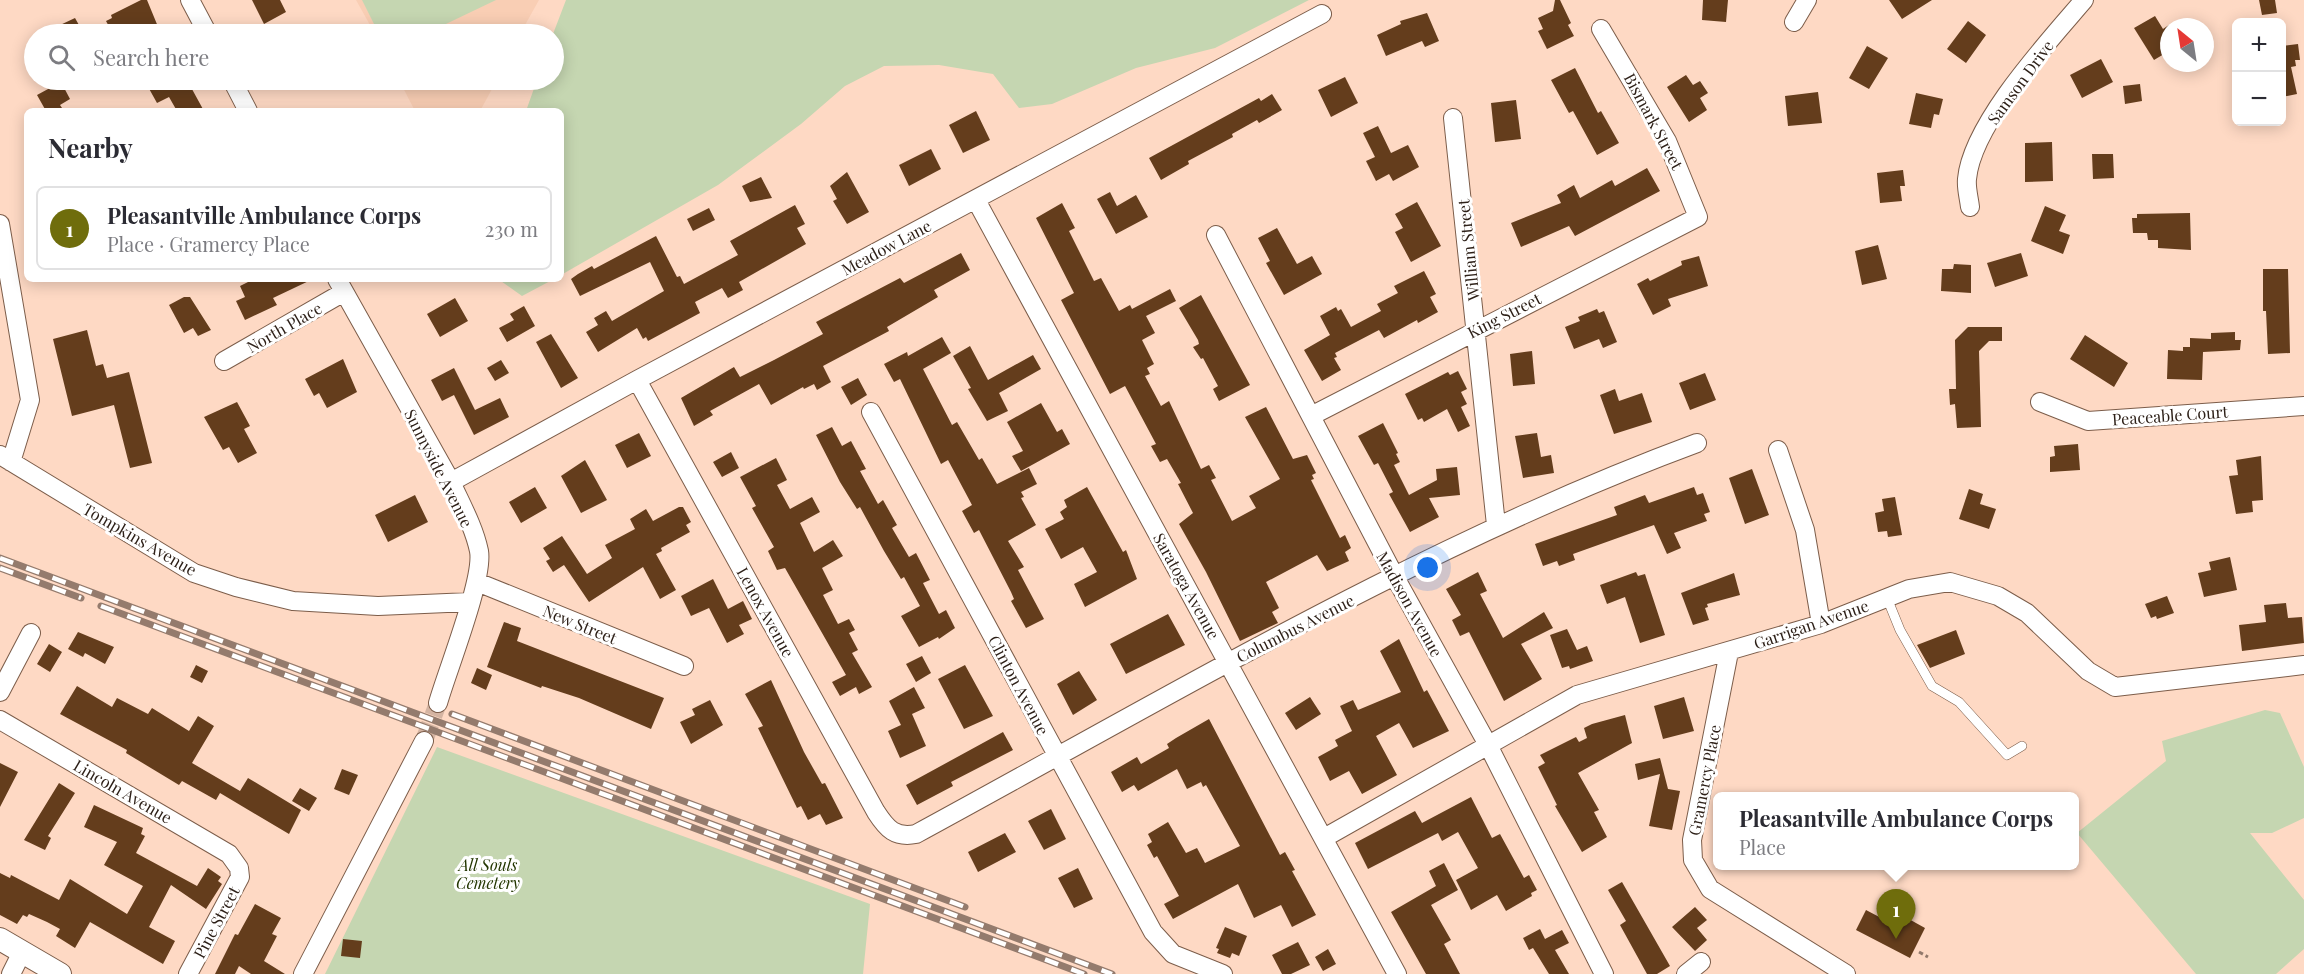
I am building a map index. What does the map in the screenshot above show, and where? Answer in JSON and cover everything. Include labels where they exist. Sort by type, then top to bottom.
[{"type":"street","points":[[190,0],[203,24]]},
{"type":"street","points":[[1794,22],[1807,0]]},
{"type":"street","name":"Samson Drive","points":[[1970,207],[1967,179],[1979,143],[1993,115],[2030,64],[2084,0]]},
{"type":"street","name":"Meadow Lane","points":[[451,482],[637,380],[1322,14]]},
{"type":"street","name":"Bismark Street","points":[[1601,29],[1667,141],[1698,217]]},
{"type":"street","points":[[237,90],[246,108]]},
{"type":"street","name":"William Street","points":[[1453,118],[1496,525]]},
{"type":"street","name":"Saratoga Avenue","points":[[976,200],[1397,974]]},
{"type":"street","name":"King Street","points":[[1311,416],[1698,217]]},
{"type":"street","points":[[0,224],[30,400],[6,459]]},
{"type":"street","name":"Madison Avenue","points":[[1216,234],[1395,578],[1488,745],[1604,974]]},
{"type":"street","name":"North Place","points":[[224,361],[340,286]]},
{"type":"street","name":"Sunnyside Avenue","points":[[340,286],[451,482],[467,516],[479,552],[477,582],[438,703]]},
{"type":"street","name":"Lenox Avenue","points":[[637,380],[876,812],[889,831],[904,836]]},
{"type":"street","name":"Peaceable Court","points":[[2040,402],[2088,421],[2304,406]]},
{"type":"street","name":"Clinton Avenue","points":[[871,412],[1153,932],[1173,954],[1222,974]]},
{"type":"street","name":"Columbus Avenue","points":[[904,836],[916,834],[1228,662],[1496,525],[1697,443]]},
{"type":"street","points":[[1778,450],[1805,530],[1821,624]]},
{"type":"street","name":"Tompkins Avenue","points":[[6,459],[194,573],[236,587],[293,601],[378,606],[470,602]]},
{"type":"street","name":"New Street","points":[[477,582],[684,666]]},
{"type":"street","name":"Garrigan Avenue","points":[[1324,838],[1577,695],[1821,624],[1909,589],[1950,582],[1998,596],[2027,613],[2088,671],[2115,687],[2304,665]]},
{"type":"street","points":[[0,692],[31,633]]},
{"type":"street","name":"Gramercy Place","points":[[1729,652],[1692,840],[1693,860],[1710,889],[1846,974]]},
{"type":"street","name":"Lincoln Avenue","points":[[0,720],[216,844],[229,854],[239,868]]},
{"type":"street","points":[[303,974],[424,741]]},
{"type":"street","name":"Pine Street","points":[[188,974],[240,877],[239,868]]},
{"type":"street","points":[[0,939],[60,974]]},
{"type":"street","points":[[11,974],[22,952]]},
{"type":"street","points":[[1686,974],[1701,962]]},
{"type":"lane","points":[[1887,598],[1900,630],[1932,686],[1959,702],[2007,754],[2022,746]]},
{"type":"path","points":[[1919,952],[1928,957]]},
{"type":"shaded area","points":[[356,0],[539,0],[526,24],[369,24]]},
{"type":"shaded area","points":[[404,90],[492,90],[482,108],[413,108]]},
{"type":"green space","points":[[362,0],[496,0],[446,24],[374,24]]},
{"type":"green space","points":[[566,0],[1309,0],[1215,48],[1136,68],[1052,104],[1019,108],[993,74],[939,65],[884,66],[845,86],[801,124],[718,185],[564,273],[564,108],[527,108],[533,90],[564,90],[564,24],[557,24]]},
{"type":"green space","points":[[502,282],[548,282],[522,296]]},
{"type":"green space","points":[[2265,710],[2280,713],[2304,767],[2304,818],[2272,833],[2250,833],[2304,900],[2304,949],[2276,974],[2196,974],[2079,835],[2079,831],[2166,761],[2162,741]]},
{"type":"green space","name":"All Souls Cemetery","points":[[437,747],[870,904],[863,974],[325,974]]},
{"type":"building","points":[[141,0],[147,0],[157,24],[108,24],[106,21],[112,18],[111,15]]},
{"type":"building","points":[[252,0],[280,0],[286,12],[264,24]]},
{"type":"building","points":[[1555,0],[1560,0],[1571,23],[1568,25],[1574,36],[1547,49],[1538,31],[1543,29],[1538,18],[1553,11]]},
{"type":"building","points":[[1703,0],[1728,0],[1726,22],[1702,20]]},
{"type":"building","points":[[1889,0],[1932,0],[1902,19]]},
{"type":"building","points":[[2259,0],[2275,0],[2277,13],[2262,15]]},
{"type":"building","points":[[1427,13],[1439,41],[1425,47],[1422,41],[1386,56],[1377,35],[1401,24],[1400,21]]},
{"type":"building","points":[[2155,16],[2160,24],[2160,56],[2154,60],[2134,28]]},
{"type":"building","points":[[75,18],[78,24],[62,24]]},
{"type":"building","points":[[1968,21],[1986,35],[1966,63],[1947,49]]},
{"type":"building","points":[[2298,44],[2300,60],[2295,60],[2296,66],[2291,67],[2297,94],[2286,96],[2286,72],[2286,46]]},
{"type":"building","points":[[1867,46],[1888,58],[1869,89],[1849,78]]},
{"type":"building","points":[[2101,59],[2113,82],[2082,98],[2070,75]]},
{"type":"building","points":[[1575,68],[1598,113],[1601,111],[1619,143],[1597,155],[1573,111],[1569,113],[1551,80]]},
{"type":"building","points":[[1686,75],[1693,85],[1700,81],[1708,93],[1700,98],[1707,110],[1689,122],[1667,87]]},
{"type":"building","points":[[1345,77],[1358,103],[1331,117],[1318,90]]},
{"type":"building","points":[[2140,84],[2142,101],[2125,104],[2123,86]]},
{"type":"building","points":[[46,90],[65,90],[70,99],[60,105],[62,108],[44,108],[37,95]]},
{"type":"building","points":[[150,90],[192,90],[202,108],[175,108],[169,97],[157,103]]},
{"type":"building","points":[[1818,92],[1822,123],[1788,126],[1785,96]]},
{"type":"building","points":[[1916,93],[1943,99],[1939,115],[1934,114],[1931,128],[1909,124]]},
{"type":"building","points":[[1272,94],[1282,110],[1259,123],[1257,120],[1232,134],[1233,137],[1188,161],[1189,164],[1161,180],[1149,158],[1259,98],[1261,101]]},
{"type":"building","points":[[1516,100],[1521,139],[1495,142],[1491,103]]},
{"type":"building","points":[[976,111],[990,140],[963,153],[949,125]]},
{"type":"building","points":[[1378,126],[1391,153],[1408,145],[1419,167],[1393,181],[1389,174],[1376,181],[1366,161],[1375,157],[1363,133]]},
{"type":"building","points":[[2052,142],[2053,181],[2025,182],[2025,143]]},
{"type":"building","points":[[931,149],[941,169],[909,186],[899,165]]},
{"type":"building","points":[[2092,154],[2113,154],[2114,178],[2093,179]]},
{"type":"building","points":[[1647,168],[1660,191],[1575,236],[1569,226],[1521,247],[1511,223],[1561,203],[1557,195],[1574,185],[1580,198],[1612,180],[1615,186]]},
{"type":"building","points":[[1903,170],[1905,186],[1900,186],[1902,201],[1880,203],[1877,173]]},
{"type":"building","points":[[847,172],[869,212],[847,224],[833,201],[837,199],[830,186]]},
{"type":"building","points":[[761,177],[772,198],[750,202],[742,186]]},
{"type":"building","points":[[1110,192],[1117,206],[1136,195],[1148,217],[1116,234],[1097,199]]},
{"type":"building","points":[[1417,202],[1441,246],[1411,262],[1395,232],[1403,228],[1395,214]]},
{"type":"building","points":[[1062,203],[1075,228],[1069,231],[1094,281],[1101,278],[1119,311],[1130,305],[1132,309],[1170,289],[1176,301],[1146,316],[1155,333],[1142,340],[1154,364],[1147,368],[1150,374],[1145,376],[1161,406],[1169,401],[1201,469],[1209,465],[1216,478],[1211,480],[1232,521],[1256,508],[1249,496],[1280,479],[1245,417],[1266,407],[1293,459],[1307,455],[1316,473],[1312,475],[1314,479],[1311,480],[1340,538],[1345,535],[1351,548],[1345,552],[1349,561],[1327,571],[1317,555],[1266,582],[1279,608],[1272,612],[1278,623],[1240,641],[1179,524],[1193,513],[1178,484],[1181,483],[1167,459],[1160,462],[1151,446],[1156,444],[1125,386],[1110,394],[1061,300],[1074,293],[1036,218]]},
{"type":"building","points":[[795,205],[805,224],[797,228],[806,244],[739,282],[743,290],[728,298],[722,288],[695,302],[700,313],[648,341],[646,337],[643,339],[637,328],[598,352],[586,332],[598,325],[594,318],[606,311],[612,321],[664,291],[650,262],[580,296],[571,279],[592,266],[594,269],[656,236],[677,277],[680,276],[684,284],[738,255],[730,241]]},
{"type":"building","points":[[2045,206],[2066,215],[2059,231],[2070,235],[2063,254],[2031,241]]},
{"type":"building","points":[[709,208],[715,220],[693,231],[687,219]]},
{"type":"building","points":[[2190,213],[2191,250],[2158,248],[2158,240],[2148,240],[2147,233],[2133,233],[2132,218],[2137,218],[2137,214]]},
{"type":"building","points":[[1277,228],[1297,264],[1312,256],[1322,274],[1284,295],[1266,263],[1270,261],[1258,238]]},
{"type":"building","points":[[1878,245],[1887,279],[1862,285],[1855,251]]},
{"type":"building","points":[[961,253],[970,270],[934,290],[938,297],[887,327],[889,331],[823,366],[831,382],[817,390],[814,384],[804,389],[803,387],[771,405],[759,384],[710,411],[713,415],[694,426],[681,398],[734,367],[740,377],[774,360],[823,334],[816,322],[900,278],[904,283]]},
{"type":"building","points":[[2021,253],[2028,276],[1995,287],[1987,263]]},
{"type":"building","points":[[1699,256],[1708,286],[1668,299],[1671,306],[1653,315],[1637,284],[1648,278],[1650,281],[1682,265],[1681,261]]},
{"type":"building","points":[[1954,264],[1971,265],[1971,293],[1941,291],[1942,269],[1953,269]]},
{"type":"building","points":[[2263,269],[2288,269],[2290,353],[2268,354],[2266,311],[2263,311]]},
{"type":"building","points":[[1424,271],[1436,294],[1430,297],[1438,312],[1418,323],[1417,320],[1384,338],[1379,330],[1335,353],[1337,357],[1334,358],[1341,370],[1322,381],[1304,350],[1330,335],[1320,316],[1336,307],[1338,311],[1341,309],[1351,327],[1381,311],[1377,304],[1398,293],[1394,286]]},
{"type":"building","points":[[248,282],[307,282],[273,298],[277,305],[245,320],[236,301],[245,297],[240,286]]},
{"type":"building","points":[[1201,295],[1250,385],[1219,401],[1213,389],[1218,386],[1203,358],[1201,359],[1193,347],[1199,344],[1198,340],[1179,308]]},
{"type":"building","points":[[184,297],[190,297],[211,330],[198,336],[193,328],[184,333],[169,305]]},
{"type":"building","points":[[455,298],[468,321],[440,337],[427,314]]},
{"type":"building","points":[[524,306],[535,326],[507,342],[499,328],[514,320],[510,314]]},
{"type":"building","points":[[1597,309],[1599,313],[1604,311],[1617,342],[1603,348],[1599,339],[1574,349],[1565,327],[1580,321],[1578,317]]},
{"type":"building","points":[[1968,327],[2002,327],[2002,341],[1989,341],[1979,351],[1981,427],[1957,428],[1955,404],[1950,405],[1949,389],[1956,389],[1955,340]]},
{"type":"building","points":[[87,330],[96,366],[103,364],[107,378],[129,372],[152,463],[130,468],[114,405],[72,416],[53,339]]},
{"type":"building","points":[[2235,332],[2235,340],[2241,340],[2240,350],[2203,352],[2202,380],[2167,379],[2168,350],[2183,351],[2183,347],[2190,347],[2190,338],[2211,339],[2211,333]]},
{"type":"building","points":[[551,334],[578,378],[561,388],[536,342]]},
{"type":"building","points":[[2085,335],[2128,363],[2114,387],[2070,359]]},
{"type":"building","points":[[942,337],[951,353],[923,369],[952,425],[957,422],[979,460],[982,458],[997,484],[1029,468],[1037,484],[1021,492],[1024,497],[1021,498],[1036,525],[1008,541],[1024,567],[1018,570],[1044,619],[1026,628],[1011,601],[1014,599],[1011,592],[979,530],[974,533],[962,511],[972,505],[948,460],[941,464],[900,379],[894,382],[884,364],[907,352],[908,356]]},
{"type":"building","points":[[970,346],[988,380],[1033,355],[1041,369],[999,393],[1008,411],[987,421],[968,389],[971,388],[953,356]]},
{"type":"building","points":[[1532,351],[1535,384],[1513,386],[1510,354]]},
{"type":"building","points":[[343,359],[357,392],[327,408],[319,393],[314,396],[305,379]]},
{"type":"building","points":[[501,360],[509,373],[495,381],[487,368]]},
{"type":"building","points":[[454,368],[475,410],[500,398],[509,417],[474,435],[454,395],[442,401],[431,380]]},
{"type":"building","points":[[1458,371],[1467,389],[1461,392],[1467,404],[1461,407],[1470,426],[1458,432],[1447,409],[1424,422],[1422,418],[1418,420],[1405,394],[1448,372],[1450,375]]},
{"type":"building","points":[[1705,373],[1716,400],[1690,410],[1679,383]]},
{"type":"building","points":[[858,378],[867,395],[851,405],[841,387]]},
{"type":"building","points":[[1615,389],[1619,401],[1642,393],[1652,422],[1614,434],[1600,395]]},
{"type":"building","points":[[237,402],[250,426],[244,429],[257,453],[238,463],[229,447],[223,450],[204,417]]},
{"type":"building","points":[[1041,403],[1057,432],[1062,429],[1070,444],[1021,471],[1012,456],[1023,451],[1007,422]]},
{"type":"building","points":[[1383,423],[1398,453],[1396,454],[1400,462],[1394,465],[1409,495],[1437,480],[1436,469],[1457,467],[1460,495],[1429,498],[1439,517],[1410,532],[1389,494],[1393,492],[1378,463],[1374,465],[1358,436]]},
{"type":"building","points":[[832,427],[842,446],[851,441],[866,469],[860,471],[878,504],[883,500],[897,525],[892,528],[909,557],[916,553],[930,580],[923,583],[939,614],[946,610],[955,628],[939,639],[938,637],[919,647],[901,616],[920,606],[904,577],[901,579],[884,551],[860,507],[857,509],[840,482],[816,435]]},
{"type":"building","points":[[639,433],[651,456],[627,468],[615,445]]},
{"type":"building","points":[[1537,433],[1541,457],[1551,455],[1554,473],[1523,478],[1515,436]]},
{"type":"building","points":[[2078,444],[2080,470],[2050,472],[2050,457],[2055,456],[2054,446]]},
{"type":"building","points":[[731,452],[739,468],[722,477],[713,462]]},
{"type":"building","points":[[2261,456],[2263,500],[2252,501],[2253,512],[2236,514],[2229,476],[2238,475],[2236,460]]},
{"type":"building","points":[[776,458],[787,480],[777,485],[790,509],[812,497],[820,512],[800,523],[814,552],[833,540],[843,556],[822,568],[833,590],[823,595],[838,624],[849,619],[855,630],[849,633],[858,650],[852,653],[872,687],[859,694],[856,687],[840,696],[832,682],[846,675],[785,568],[777,570],[768,551],[774,547],[752,508],[756,506],[740,477]]},
{"type":"building","points":[[585,460],[607,500],[581,513],[561,476]]},
{"type":"building","points":[[1752,469],[1769,515],[1745,524],[1729,478]]},
{"type":"building","points":[[535,487],[547,508],[521,523],[509,502]]},
{"type":"building","points":[[1087,487],[1123,552],[1126,550],[1137,579],[1085,607],[1074,584],[1097,572],[1083,547],[1061,559],[1045,529],[1064,519],[1060,512],[1067,507],[1064,500]]},
{"type":"building","points":[[1694,487],[1697,495],[1703,493],[1710,512],[1704,514],[1707,521],[1674,533],[1681,548],[1667,554],[1654,525],[1573,554],[1575,560],[1559,566],[1557,561],[1543,566],[1535,544],[1617,515],[1614,507],[1645,495],[1649,503]]},
{"type":"building","points":[[1969,489],[1983,494],[1980,504],[1996,509],[1989,529],[1959,519]]},
{"type":"building","points":[[415,495],[428,522],[388,542],[375,515]]},
{"type":"building","points":[[1895,497],[1902,535],[1888,537],[1887,531],[1878,532],[1875,513],[1884,511],[1882,499]]},
{"type":"building","points":[[683,507],[691,522],[686,525],[690,532],[661,548],[662,551],[656,554],[676,590],[660,599],[643,567],[589,602],[564,565],[553,572],[546,561],[550,559],[543,548],[562,536],[587,574],[612,558],[605,545],[635,529],[630,519],[646,509],[653,521]]},
{"type":"building","points":[[2230,557],[2237,590],[2204,597],[2198,573],[2211,570],[2209,562]]},
{"type":"building","points":[[1478,572],[1487,591],[1480,594],[1503,638],[1544,612],[1553,628],[1521,644],[1542,679],[1504,701],[1469,632],[1460,636],[1452,620],[1461,615],[1446,589]]},
{"type":"building","points":[[1636,572],[1638,576],[1645,574],[1665,635],[1640,643],[1625,597],[1607,604],[1600,585]]},
{"type":"building","points":[[1734,573],[1740,595],[1707,604],[1708,607],[1705,608],[1709,620],[1693,625],[1681,593]]},
{"type":"building","points":[[713,579],[728,609],[743,601],[752,619],[739,625],[744,634],[727,643],[709,608],[691,616],[681,596]]},
{"type":"building","points":[[2167,596],[2174,613],[2157,619],[2156,616],[2151,618],[2145,604]]},
{"type":"building","points":[[2286,603],[2288,618],[2302,617],[2304,643],[2242,651],[2239,625],[2266,622],[2264,605]]},
{"type":"building","points":[[1168,614],[1185,645],[1126,674],[1110,644]]},
{"type":"building","points":[[504,622],[521,628],[517,641],[664,698],[651,729],[579,698],[542,686],[541,688],[487,667]]},
{"type":"building","points":[[1567,629],[1577,650],[1587,646],[1593,661],[1570,669],[1569,666],[1562,668],[1550,635]]},
{"type":"building","points":[[1956,630],[1965,654],[1930,668],[1917,645]]},
{"type":"building","points":[[78,632],[114,647],[105,664],[85,653],[83,657],[68,649]]},
{"type":"building","points":[[1399,639],[1424,692],[1427,690],[1449,731],[1413,748],[1399,723],[1376,736],[1397,775],[1362,794],[1349,771],[1330,781],[1318,757],[1338,746],[1335,740],[1352,731],[1340,706],[1353,700],[1358,710],[1401,692],[1380,651]]},
{"type":"building","points":[[49,644],[62,652],[50,672],[37,664]]},
{"type":"building","points":[[922,656],[931,673],[916,682],[906,664]]},
{"type":"building","points":[[196,665],[208,671],[202,683],[190,677]]},
{"type":"building","points":[[965,665],[993,716],[964,729],[938,679]]},
{"type":"building","points":[[477,668],[492,675],[486,690],[471,683]]},
{"type":"building","points":[[1079,671],[1097,700],[1073,715],[1057,684]]},
{"type":"building","points":[[771,680],[804,752],[822,784],[825,783],[843,818],[826,825],[820,814],[808,820],[801,806],[797,808],[758,728],[763,726],[745,694]]},
{"type":"building","points":[[77,686],[112,707],[117,698],[148,714],[152,708],[189,731],[198,716],[214,726],[192,763],[240,791],[248,778],[301,810],[289,834],[220,793],[216,800],[182,781],[179,785],[126,753],[127,750],[60,714]]},
{"type":"building","points":[[914,687],[925,708],[912,714],[926,746],[900,758],[888,731],[901,725],[889,701]]},
{"type":"building","points":[[1310,697],[1321,714],[1296,730],[1285,713]]},
{"type":"building","points":[[1684,697],[1694,731],[1663,739],[1654,706]]},
{"type":"building","points":[[710,700],[723,725],[691,744],[680,722],[695,715],[692,709]]},
{"type":"building","points":[[1625,715],[1632,743],[1578,773],[1599,810],[1594,812],[1607,837],[1582,852],[1555,806],[1557,805],[1538,767],[1545,763],[1540,755],[1576,737],[1579,742],[1587,738],[1584,728],[1592,724]]},
{"type":"building","points":[[1209,719],[1280,855],[1285,852],[1295,870],[1292,871],[1316,915],[1292,927],[1281,905],[1254,918],[1238,884],[1173,919],[1164,904],[1179,896],[1157,856],[1154,858],[1147,845],[1152,842],[1148,834],[1168,822],[1186,853],[1197,848],[1205,863],[1240,846],[1206,785],[1203,787],[1201,782],[1187,789],[1177,769],[1138,791],[1134,785],[1122,792],[1111,772],[1137,757],[1141,764],[1169,748],[1167,744],[1176,738]]},
{"type":"building","points":[[1003,732],[1013,750],[951,782],[953,786],[917,805],[906,785]]},
{"type":"building","points":[[1660,758],[1668,789],[1680,791],[1672,830],[1649,826],[1660,774],[1638,780],[1635,764]]},
{"type":"building","points":[[0,763],[18,772],[0,807]]},
{"type":"building","points":[[342,769],[358,775],[349,795],[334,789]]},
{"type":"building","points":[[59,783],[75,793],[48,836],[51,838],[45,850],[24,840]]},
{"type":"building","points":[[300,788],[317,798],[309,811],[292,801]]},
{"type":"building","points":[[1471,797],[1492,838],[1500,834],[1524,878],[1529,875],[1537,890],[1531,893],[1532,896],[1506,911],[1497,895],[1471,910],[1456,880],[1478,868],[1458,832],[1442,841],[1438,833],[1368,869],[1355,843],[1415,811],[1422,823]]},
{"type":"building","points":[[94,805],[143,828],[141,834],[145,836],[136,853],[197,886],[208,868],[221,877],[218,881],[222,884],[206,909],[171,885],[149,927],[175,941],[163,964],[90,922],[75,948],[56,936],[60,929],[29,914],[27,917],[23,915],[17,924],[0,915],[0,873],[10,878],[11,875],[59,900],[70,879],[127,914],[143,886],[104,865],[117,842],[84,827]]},
{"type":"building","points":[[1051,809],[1066,839],[1044,850],[1028,821]]},
{"type":"building","points":[[1005,833],[1016,852],[978,872],[968,852]]},
{"type":"building","points":[[1444,863],[1458,890],[1431,905],[1451,940],[1444,944],[1460,974],[1426,974],[1391,912],[1436,886],[1429,871]]},
{"type":"building","points":[[1078,868],[1093,899],[1074,908],[1058,878]]},
{"type":"building","points":[[1622,882],[1670,966],[1657,974],[1647,974],[1620,925],[1626,921],[1608,890]]},
{"type":"building","points":[[255,904],[281,918],[272,934],[277,936],[264,961],[285,974],[251,974],[239,966],[235,974],[215,974],[235,934],[238,935]]},
{"type":"building","points":[[1695,907],[1707,920],[1697,928],[1707,940],[1695,951],[1672,927]]},
{"type":"building","points":[[1866,910],[1885,920],[1888,914],[1905,923],[1907,918],[1925,928],[1910,958],[1856,930]]},
{"type":"building","points":[[1225,927],[1247,936],[1239,956],[1232,953],[1230,958],[1217,953],[1219,949],[1216,948]]},
{"type":"building","points":[[1540,929],[1545,939],[1562,930],[1569,943],[1555,950],[1569,974],[1549,974],[1533,948],[1529,950],[1523,938]]},
{"type":"building","points":[[343,939],[362,941],[360,958],[341,956]]},
{"type":"building","points":[[1298,942],[1310,965],[1291,974],[1282,974],[1272,955]]},
{"type":"building","points":[[1328,949],[1336,964],[1323,971],[1315,957]]},
{"type":"tunnel","points":[[424,741],[438,703]]},
{"type":"railway","points":[[0,558],[1112,974]]},
{"type":"railway","points":[[0,568],[81,598]]},
{"type":"railway","points":[[101,606],[1084,974]]},
{"type":"railway","points":[[452,714],[965,907]]},
{"type":"place","name":"Pleasantville Ambulance Corps","points":[[1896,939]]}]
